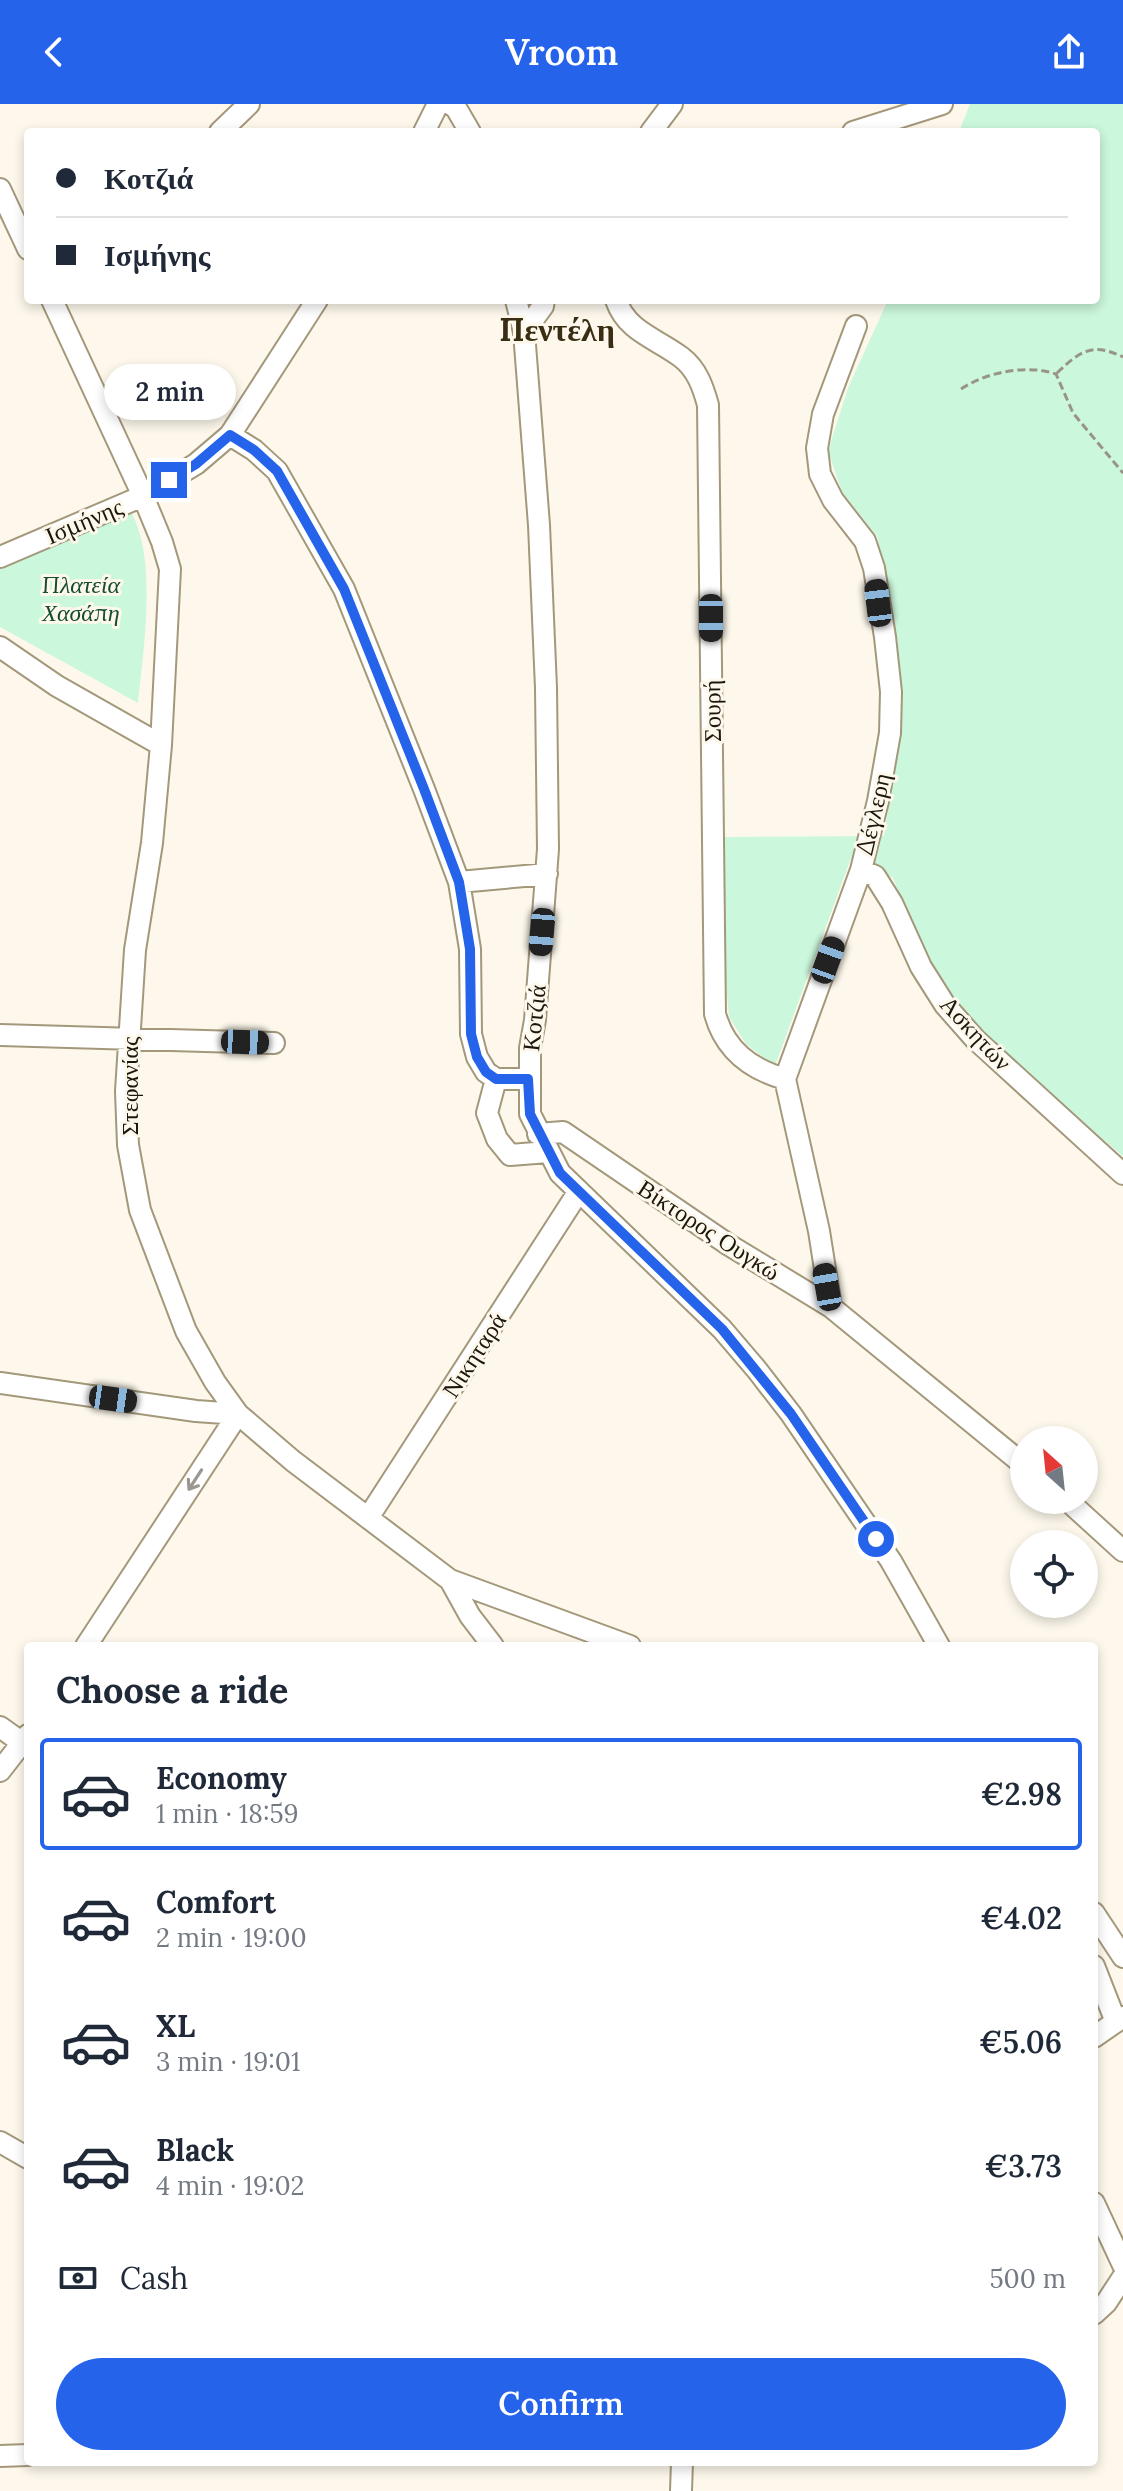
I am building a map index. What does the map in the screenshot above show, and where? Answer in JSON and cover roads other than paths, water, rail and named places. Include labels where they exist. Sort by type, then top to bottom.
[{"type":"street","points":[[224,128],[249,104]]},
{"type":"street","points":[[426,128],[438,104]]},
{"type":"street","points":[[450,104],[456,108],[468,128]]},
{"type":"street","points":[[654,128],[672,104]]},
{"type":"street","points":[[866,128],[942,104]]},
{"type":"street","points":[[0,189],[24,240]]},
{"type":"street","name":"Στεφανίας","points":[[54,304],[143,496],[170,569],[161,745],[152,843],[135,950],[126,1091],[128,1145],[140,1210],[186,1331],[215,1382],[238,1414],[293,1461],[450,1580],[619,1642]]},
{"type":"street","name":"Ισμήνης","points":[[0,557],[143,496],[196,464],[230,435],[314,304]]},
{"type":"street","name":"Κοτζιά","points":[[517,304],[524,332],[539,525],[545,673],[547,874],[528,1079],[530,1114],[560,1173],[722,1329],[791,1414],[891,1561],[937,1642]]},
{"type":"street","points":[[524,332],[544,304]]},
{"type":"street","name":"Σουρή","points":[[618,304],[630,324],[646,338],[681,357],[696,373],[708,405],[715,1014],[720,1033],[740,1056],[761,1072],[785,1079]]},
{"type":"street","name":"Δέγλερη","points":[[785,1079],[861,870],[890,733],[891,692],[885,637],[869,551],[865,541],[833,500],[820,474],[817,448],[823,414],[856,326]]},
{"type":"street","points":[[230,435],[254,450],[277,471],[344,589],[459,882],[470,949],[471,1034],[477,1057],[486,1072],[496,1079],[528,1079]]},
{"type":"street","points":[[0,647],[57,686],[161,745]]},
{"type":"street","name":"Ασκητών","points":[[861,870],[875,876],[892,903],[921,967],[945,1005],[975,1039],[1123,1174]]},
{"type":"street","points":[[459,882],[547,874]]},
{"type":"street","points":[[0,1035],[274,1043]]},
{"type":"street","name":"Βίκτορος Ουγκώ","points":[[496,1079],[487,1113],[497,1139],[510,1155],[563,1132],[729,1245],[831,1307],[1010,1454]]},
{"type":"street","points":[[785,1079],[819,1231],[831,1307]]},
{"type":"street","name":"Νικηταρά","points":[[368,1518],[579,1191]]},
{"type":"street","points":[[0,1383],[196,1411],[238,1414],[89,1642]]},
{"type":"street","points":[[1082,1514],[1123,1551]]},
{"type":"street","points":[[450,1580],[470,1616],[490,1642]]},
{"type":"street","points":[[0,1727],[24,1741]]},
{"type":"street","points":[[0,1771],[24,1744]]},
{"type":"street","points":[[1098,1919],[1123,1957]]},
{"type":"street","points":[[1098,1974],[1120,2019],[1098,2034]]},
{"type":"street","points":[[0,2142],[24,2156]]},
{"type":"street","points":[[1098,2212],[1123,2265]]},
{"type":"street","points":[[1098,2310],[1123,2277]]},
{"type":"street","points":[[0,2456],[24,2455]]},
{"type":"street","points":[[681,2491],[682,2466]]},
{"type":"district","name":"Πεντέλη","points":[[557,329]]},
{"type":"park label","name":"Πλατεία Χασάπη","points":[[81,598]]}]
